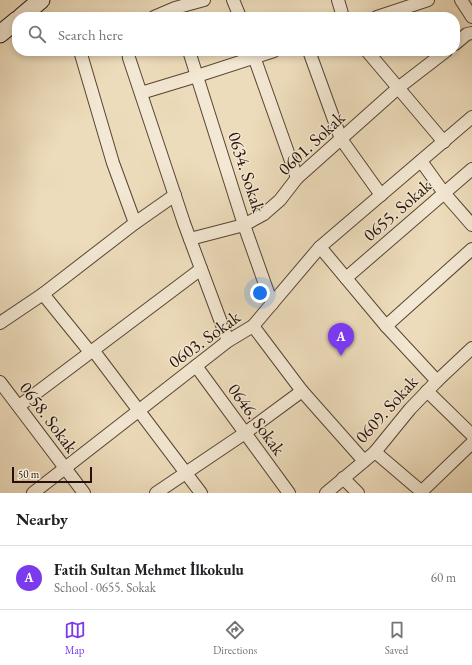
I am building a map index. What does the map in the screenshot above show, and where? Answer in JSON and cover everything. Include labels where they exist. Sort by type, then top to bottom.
[{"type":"street","points":[[27,12],[41,0]]},
{"type":"street","points":[[166,12],[204,0]]},
{"type":"street","points":[[234,0],[238,12]]},
{"type":"street","points":[[338,0],[342,12]]},
{"type":"street","points":[[392,12],[428,0]]},
{"type":"street","points":[[461,0],[472,17]]},
{"type":"street","points":[[0,34],[12,24]]},
{"type":"street","points":[[460,40],[467,34],[472,33]]},
{"type":"street","points":[[81,56],[113,163],[135,223]]},
{"type":"street","points":[[129,56],[190,239],[228,342]]},
{"type":"street","name":"0634. Sokak","points":[[191,56],[244,225],[272,304]]},
{"type":"street","points":[[141,93],[197,76],[248,56]]},
{"type":"street","points":[[254,56],[297,178]]},
{"type":"street","points":[[311,56],[341,139],[381,195]]},
{"type":"street","points":[[371,56],[444,142]]},
{"type":"street","name":"0601. Sokak","points":[[190,239],[244,225],[264,214],[280,200],[297,178],[398,88],[440,56]]},
{"type":"street","name":"0603. Sokak","points":[[32,493],[196,366],[228,342],[253,326],[320,247],[472,117]]},
{"type":"street","points":[[421,161],[444,193],[472,224]]},
{"type":"street","name":"0655. Sokak","points":[[346,278],[472,169]]},
{"type":"street","points":[[0,323],[43,294],[135,223],[175,195]]},
{"type":"street","points":[[320,247],[386,326],[437,380]]},
{"type":"street","points":[[386,326],[472,249]]},
{"type":"street","points":[[19,406],[201,269]]},
{"type":"street","points":[[43,294],[140,410],[201,493]]},
{"type":"street","points":[[253,326],[302,391],[364,460]]},
{"type":"street","name":"0609. Sokak","points":[[326,493],[375,452],[410,408],[437,380],[472,348]]},
{"type":"street","name":"0646. Sokak","points":[[196,366],[289,493]]},
{"type":"street","name":"0658. Sokak","points":[[0,382],[84,493]]},
{"type":"street","points":[[156,493],[245,433],[302,391]]},
{"type":"street","points":[[427,391],[472,436]]},
{"type":"street","points":[[375,452],[421,492],[472,443]]},
{"type":"street","points":[[344,478],[358,493]]},
{"type":"place","name":"Fatih Sultan Mehmet İlkokulu","points":[[341,356]]}]
